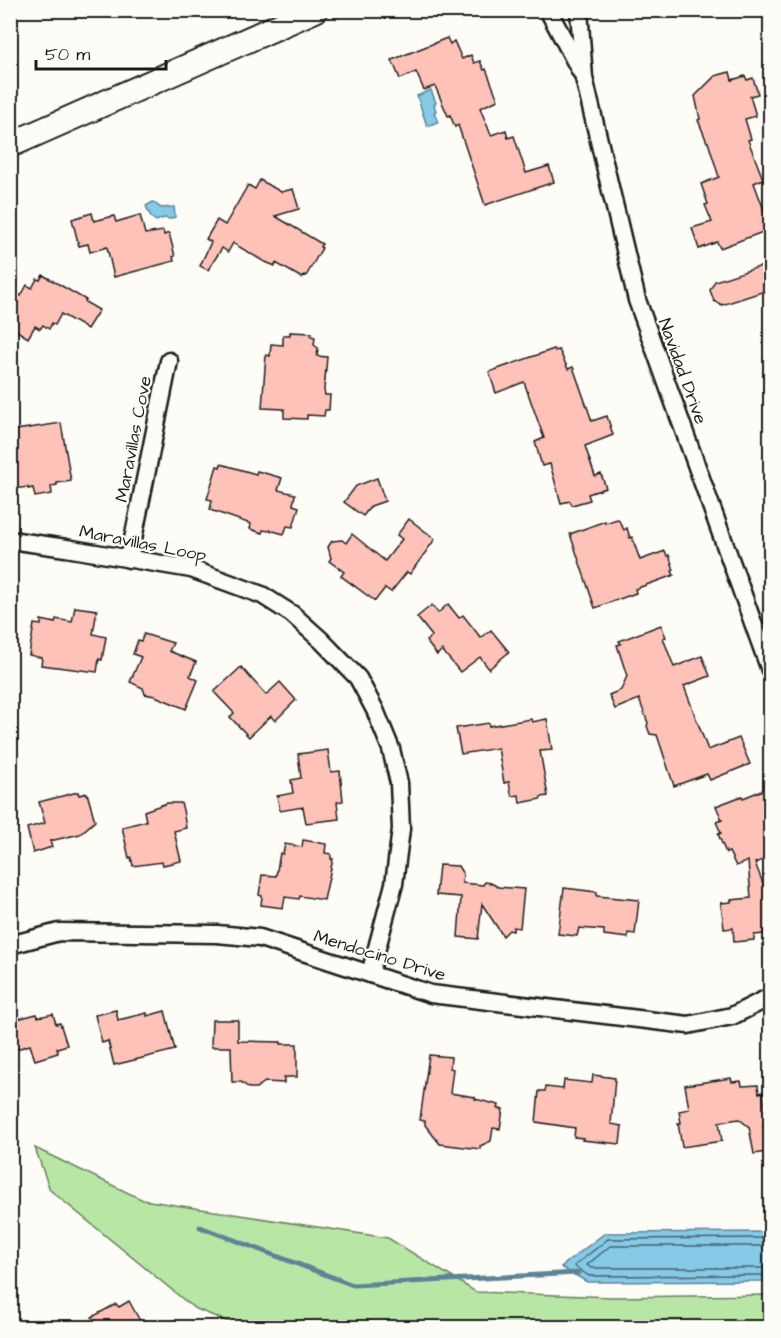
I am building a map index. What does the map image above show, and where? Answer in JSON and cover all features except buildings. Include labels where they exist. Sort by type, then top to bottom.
[{"type":"street","points":[[10,145],[315,10]]},
{"type":"street","name":"Navidad Drive","points":[[548,10],[585,78]]},
{"type":"street","name":"Navidad Drive","points":[[579,10],[585,78],[637,300],[771,670]]},
{"type":"street","name":"Maravillas Cove","points":[[129,559],[168,362]]},
{"type":"street","name":"Maravillas Loop","points":[[10,540],[191,569],[262,595],[292,614],[358,678],[392,749],[399,783],[401,818],[394,884],[370,974]]},
{"type":"street","name":"Mendocino Drive","points":[[10,945],[59,932],[216,934],[260,938],[431,994],[688,1025],[732,1016],[771,997]]},
{"type":"green space","points":[[35,1148],[143,1200],[388,1238],[476,1292],[613,1297],[770,1295],[770,1327],[241,1327],[194,1308],[50,1190]]},
{"type":"water","points":[[431,90],[436,103],[434,112],[438,122],[427,126],[417,96]]},
{"type":"water","points":[[153,202],[161,208],[174,207],[175,217],[156,221],[151,217],[146,206]]},
{"type":"water","points":[[770,1232],[770,1281],[587,1282],[561,1267],[605,1233]]},
{"type":"waterway","points":[[200,1227],[353,1285],[578,1273]]}]
